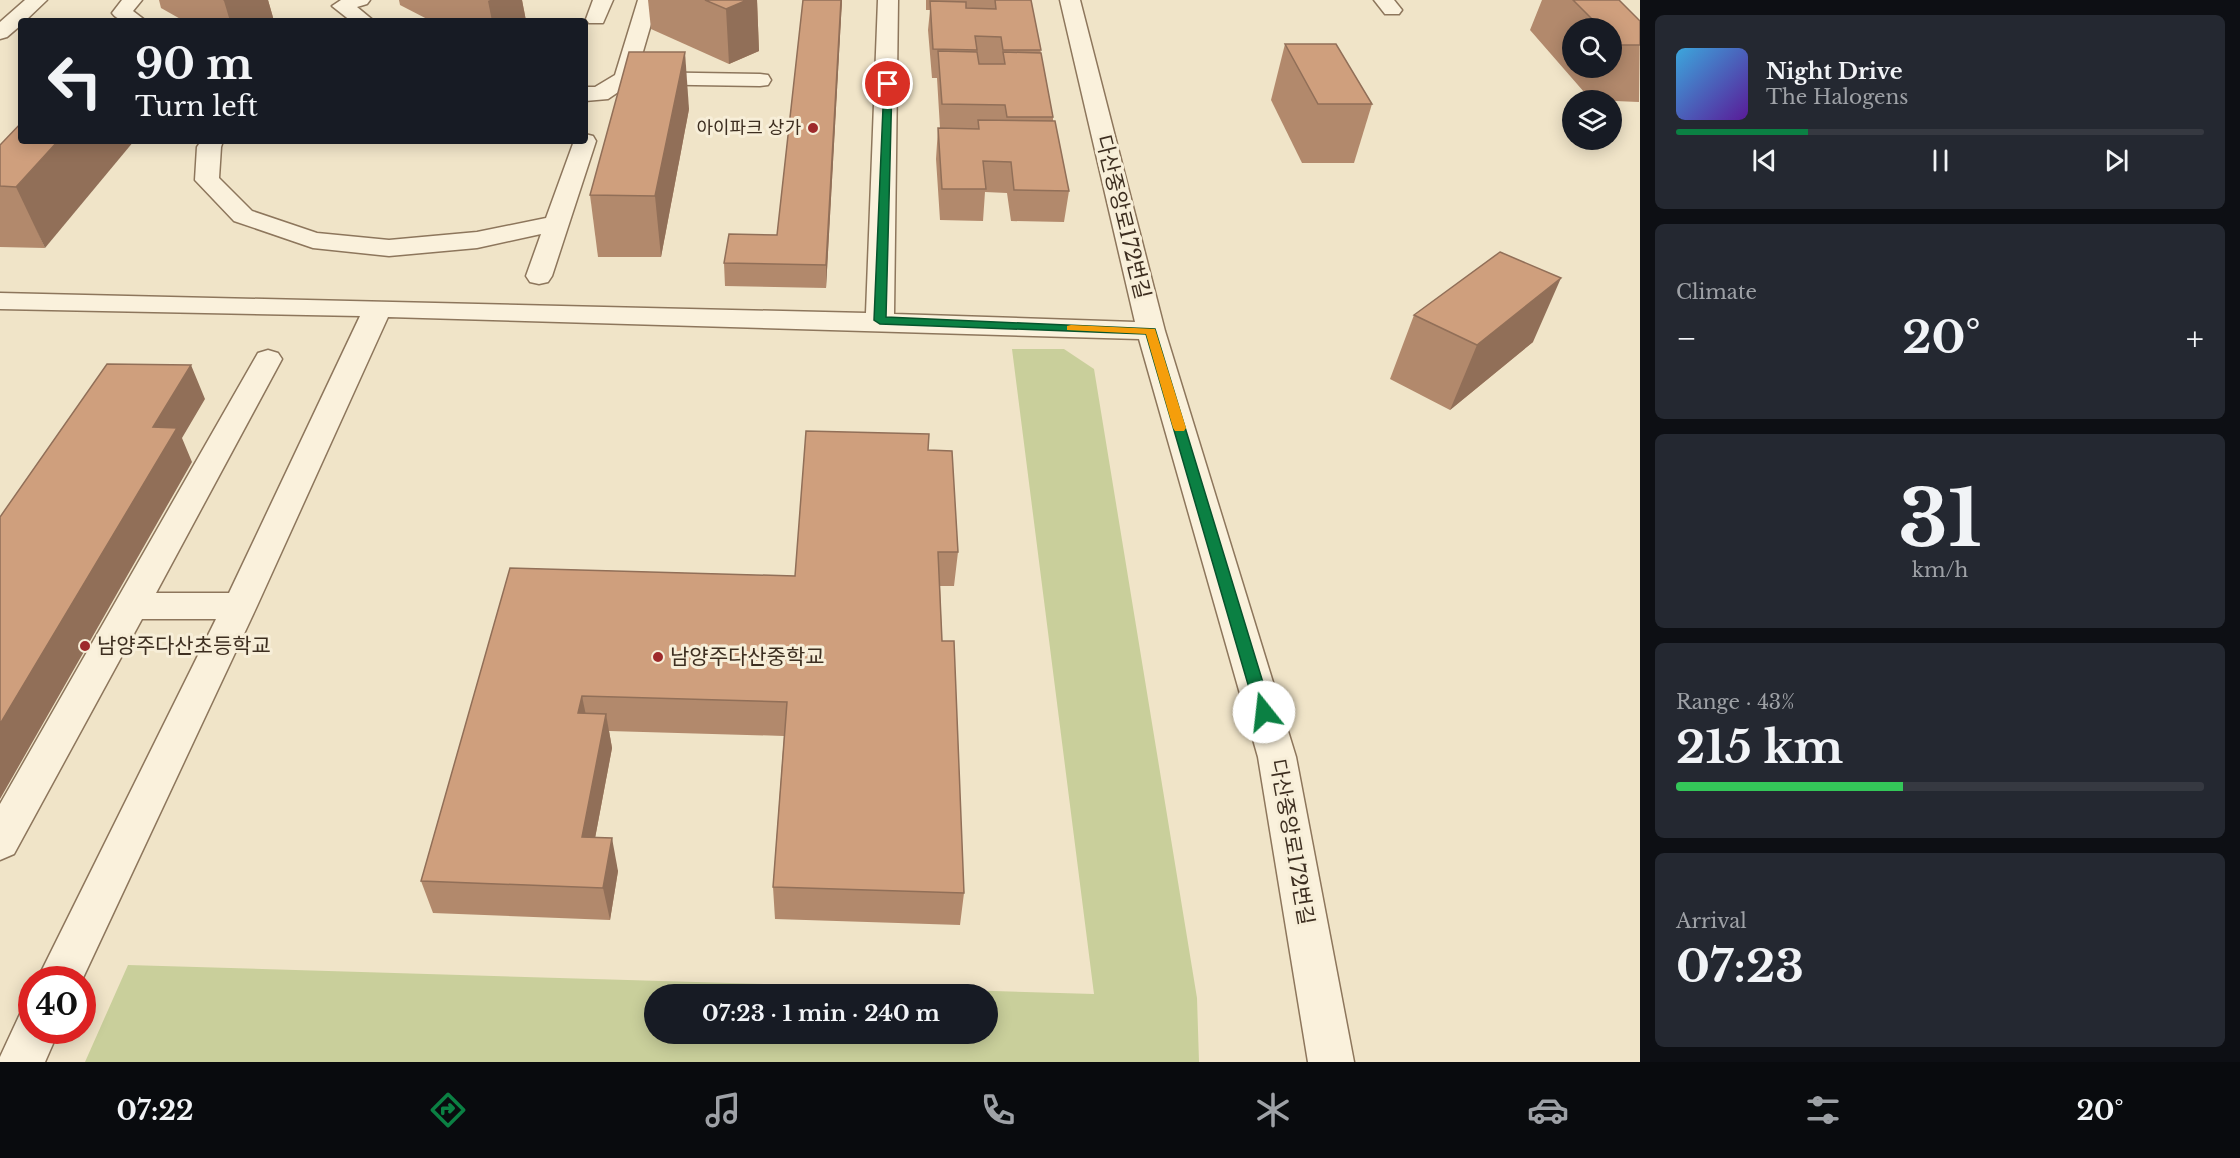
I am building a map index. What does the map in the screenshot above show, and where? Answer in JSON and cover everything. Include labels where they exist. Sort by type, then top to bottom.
[{"type":"street","points":[[0,33],[37,0]]},
{"type":"street","points":[[131,18],[122,13],[132,0]]},
{"type":"street","points":[[360,0],[342,6],[360,18]]},
{"type":"street","points":[[596,19],[603,0]]},
{"type":"street","points":[[625,78],[648,0]]},
{"type":"street","points":[[880,320],[888,84],[888,0]]},
{"type":"street","name":"다산중앙로172번길","points":[[1070,0],[1151,331],[1277,757],[1331,1062]]},
{"type":"street","points":[[588,123],[593,94],[625,78],[760,80]]},
{"type":"street","points":[[210,144],[207,180],[243,216],[313,240],[389,248],[477,240],[557,223]]},
{"type":"street","points":[[539,276],[584,144]]},
{"type":"street","points":[[0,301],[880,320],[1151,331]]},
{"type":"street","points":[[66,966],[240,606],[378,308]]},
{"type":"street","points":[[0,842],[268,359]]},
{"type":"street","points":[[130,606],[240,606]]},
{"type":"street","points":[[21,1062],[29,1044]]},
{"type":"green space","points":[[1012,349],[1064,349],[1094,369],[1197,998],[1199,1062],[85,1062],[93,1044],[96,1044],[96,1037],[128,965],[761,984],[644,984],[644,1044],[998,1044],[998,991],[1094,994]]},
{"type":"building","points":[[705,0],[747,0],[726,9]]},
{"type":"building","name":"아이파크 상가","points":[[803,0],[841,0],[826,265],[724,263],[729,234],[777,235]]},
{"type":"building","points":[[995,0],[1031,0],[1041,50],[1003,50],[1001,37],[975,36],[977,50],[933,49],[930,1],[966,2],[966,8],[996,9]]},
{"type":"building","points":[[1573,0],[1619,0],[1640,21],[1640,45],[1622,45],[1622,18],[1591,18]]},
{"type":"building","points":[[1285,44],[1336,44],[1372,104],[1318,104]]},
{"type":"building","points":[[938,51],[977,52],[979,64],[1005,64],[1003,52],[1041,53],[1053,117],[1007,117],[1005,105],[942,104]]},
{"type":"building","points":[[629,52],[685,52],[655,196],[590,195]]},
{"type":"building","points":[[978,120],[1055,121],[1069,191],[1014,190],[1011,162],[983,161],[986,189],[942,189],[938,128],[979,129]]},
{"type":"building","points":[[18,126],[18,144],[55,144],[16,187],[0,186],[0,145]]},
{"type":"building","points":[[1500,252],[1561,278],[1477,345],[1414,315]]},
{"type":"building","points":[[107,364],[191,365],[153,427],[177,428],[0,724],[0,517]]},
{"type":"building","points":[[806,431],[929,434],[928,450],[952,451],[958,552],[938,552],[942,641],[954,641],[964,893],[773,887],[787,702],[582,696],[578,713],[606,714],[582,837],[612,838],[603,888],[421,881],[510,568],[795,576]]},
{"type":"slow traffic","points":[[1071,328],[1151,331],[1180,428]]},
{"type":"place","name":"아이파크 상가","points":[[813,128]]},
{"type":"place","name":"남양주다산초등학교","points":[[85,646]]},
{"type":"place","name":"남양주다산중학교","points":[[658,657]]},
{"type":"route","points":[[888,84],[880,320],[1151,331],[1264,712]]}]
